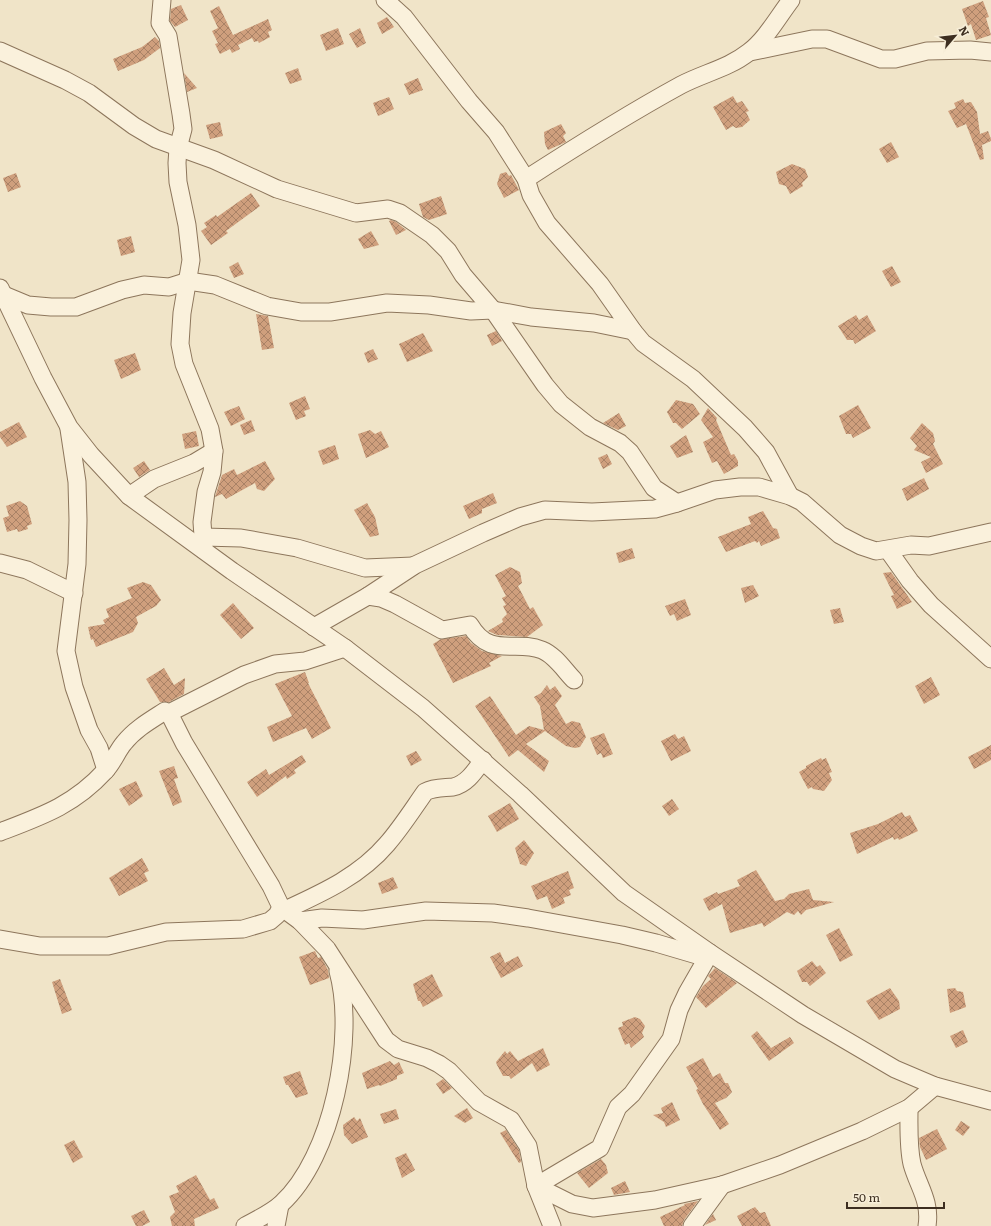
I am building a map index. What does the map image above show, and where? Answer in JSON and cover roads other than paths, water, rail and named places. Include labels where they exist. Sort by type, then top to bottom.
[{"type":"street","points":[[162,0],[160,23],[168,36],[182,114],[182,129],[178,148],[178,182],[187,225],[191,260],[182,313],[180,344],[184,364],[210,429],[214,451],[212,472],[206,492],[202,522],[204,544]]},
{"type":"street","points":[[385,0],[404,17],[465,96],[485,119],[526,179],[531,195],[547,223],[600,284],[633,331],[643,343],[693,379],[745,428],[766,452],[790,496]]},
{"type":"street","points":[[750,52],[767,33],[791,0]]},
{"type":"street","points":[[526,179],[683,84],[709,74],[750,52],[812,39],[827,39],[881,59],[895,59],[933,50],[991,52]]},
{"type":"street","points":[[0,52],[65,80],[104,103],[145,134],[178,148],[214,160],[277,189],[356,213],[388,209],[400,213],[432,235],[448,251],[463,274],[493,310],[545,385],[561,404],[590,427],[620,443],[630,452],[654,488],[677,503]]},
{"type":"street","points":[[2,292],[28,305],[76,307],[122,290],[144,285],[170,287],[188,281],[215,286],[267,306],[300,312],[330,312],[387,303],[429,305],[471,311],[493,310],[633,331]]},
{"type":"street","points":[[2,292],[43,378],[69,427],[100,466],[129,496],[204,544],[424,708],[483,760],[624,893],[708,956],[895,1070],[935,1086],[991,1101]]},
{"type":"street","points":[[69,427],[77,482],[78,520],[77,564],[66,651],[74,687],[89,730],[99,748],[106,770]]},
{"type":"street","points":[[129,496],[154,480],[194,463],[214,451]]},
{"type":"street","points":[[314,627],[368,596],[415,565],[489,530],[520,517],[546,510],[592,512],[655,509],[715,490],[740,487],[759,487],[790,496],[802,502],[840,535],[876,551],[911,546],[929,546],[991,532]]},
{"type":"street","points":[[204,544],[241,538],[297,548],[365,568],[415,565]]},
{"type":"street","points":[[888,550],[910,581],[931,605],[991,659]]},
{"type":"street","points":[[0,563],[27,570],[74,593]]},
{"type":"street","points":[[368,596],[381,598],[395,604],[442,630],[470,625],[474,631],[491,644],[543,650],[574,680]]},
{"type":"street","points":[[0,832],[65,805],[75,799],[106,770],[124,742],[142,725],[165,711],[169,713],[244,675],[275,664],[305,660],[345,648]]},
{"type":"street","points":[[169,713],[184,743],[249,847],[283,909],[300,921],[334,960],[386,1040],[398,1049],[427,1058],[439,1064],[449,1071],[479,1102],[511,1120],[528,1146],[536,1186],[552,1226]]},
{"type":"street","points":[[0,939],[40,946],[108,946],[166,932],[243,929],[270,921],[283,909],[337,886],[357,872],[387,844],[425,792],[430,789],[460,784],[470,777],[483,760]]},
{"type":"street","points":[[300,921],[322,918],[363,920],[426,911],[494,913],[628,937],[708,956]]},
{"type":"street","points":[[536,1186],[600,1148],[618,1107],[632,1094],[671,1038],[679,1010],[687,992],[708,956]]},
{"type":"street","points":[[245,1226],[280,1205],[296,1188],[312,1160],[333,1105],[342,1060],[345,1028],[342,984],[334,960]]},
{"type":"street","points":[[536,1186],[572,1204],[593,1208],[655,1200],[722,1185],[780,1165],[862,1131],[909,1108],[935,1086]]},
{"type":"street","points":[[909,1108],[909,1136],[912,1164],[925,1194],[928,1217],[927,1226]]},
{"type":"street","points":[[692,1226],[722,1185]]},
{"type":"street","points":[[276,1226],[280,1205]]}]
